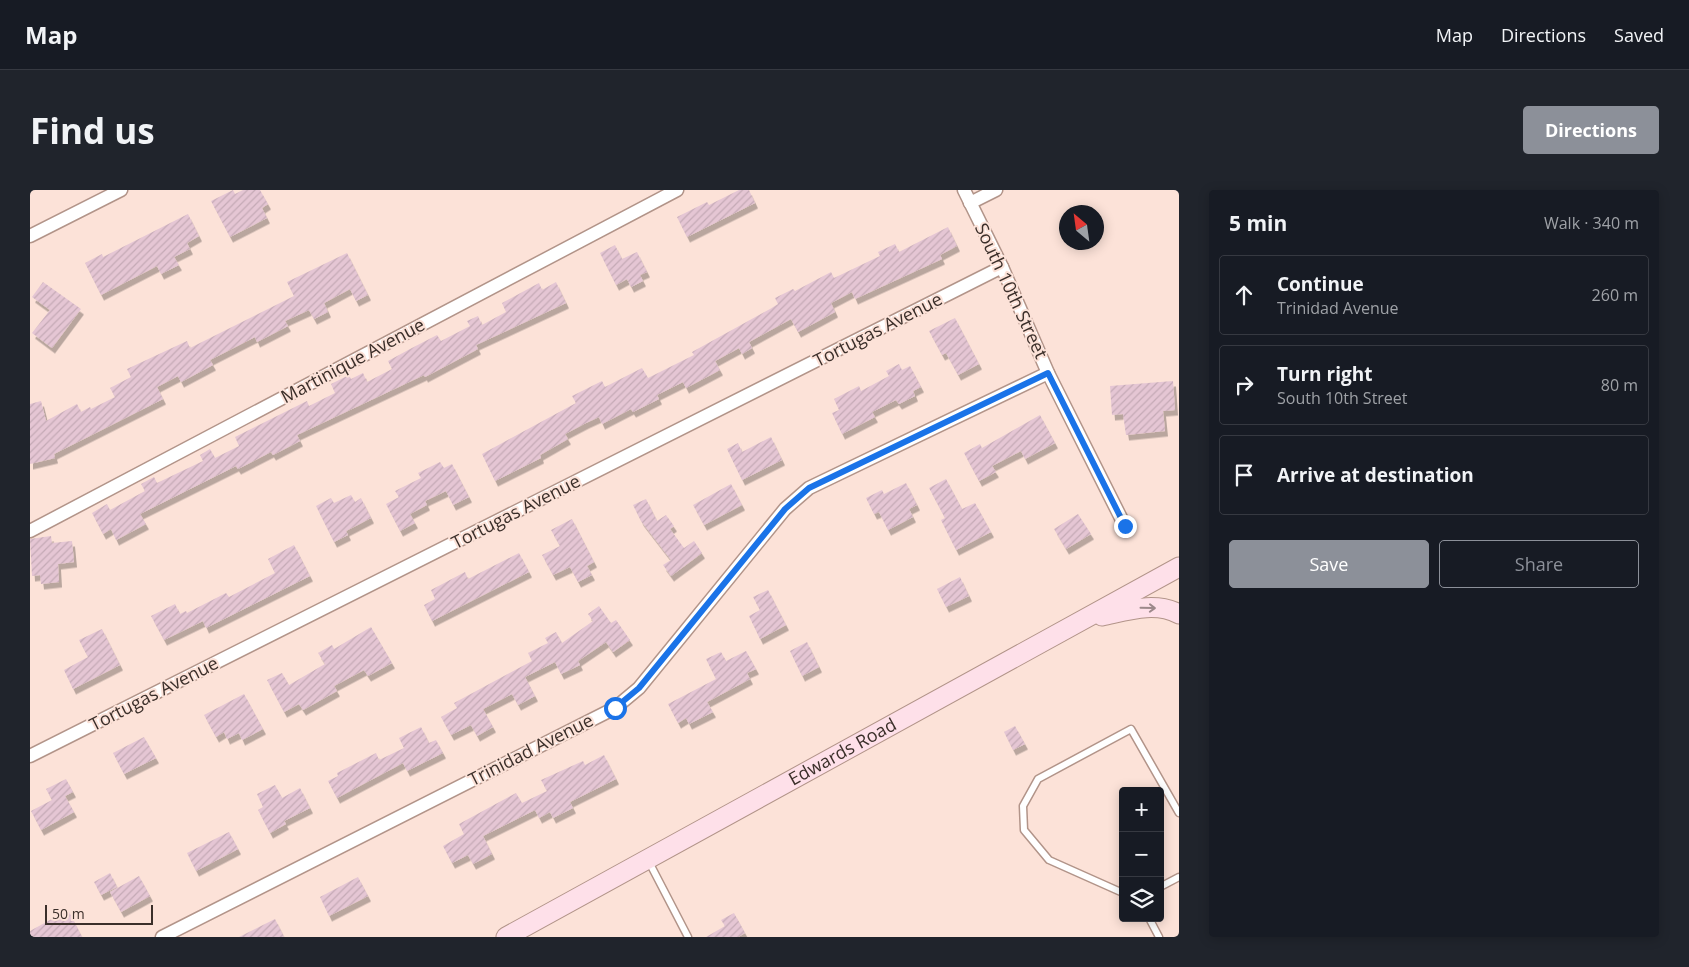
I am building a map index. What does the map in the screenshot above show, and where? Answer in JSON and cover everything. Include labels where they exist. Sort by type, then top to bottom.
[{"type":"main road","name":"Edwards Road","points":[[506,937],[1179,567]]},
{"type":"main road","points":[[1083,620],[1142,608],[1170,609],[1179,614]]},
{"type":"street","points":[[30,236],[121,190]]},
{"type":"street","name":"Martinique Avenue","points":[[30,531],[677,190]]},
{"type":"street","name":"South 10th Street","points":[[964,190],[1002,267],[1048,373],[1125,526]]},
{"type":"street","points":[[970,203],[996,190]]},
{"type":"street","name":"Tortugas Avenue","points":[[30,756],[1002,267]]},
{"type":"street","name":"Trinidad Avenue","points":[[162,937],[615,708],[639,688],[785,509],[809,488],[1048,373]]},
{"type":"lane","points":[[1119,890],[1049,860],[1024,830],[1023,806],[1038,779],[1131,729],[1179,813]]},
{"type":"lane","points":[[648,859],[688,937]]},
{"type":"lane","points":[[1164,885],[1179,876]]},
{"type":"lane","points":[[1151,922],[1159,937]]},
{"type":"building","points":[[233,190],[235,194],[243,190],[260,190],[268,204],[262,208],[267,218],[230,237],[211,201]]},
{"type":"building","points":[[739,190],[749,190],[755,203],[687,237],[677,217],[707,202],[709,205]]},
{"type":"building","points":[[188,214],[199,236],[187,243],[190,249],[174,257],[179,265],[161,274],[157,266],[101,295],[85,263],[102,254],[103,257]]},
{"type":"building","points":[[948,227],[957,246],[940,255],[942,259],[855,299],[852,292],[831,303],[835,312],[798,332],[791,319],[749,342],[752,348],[742,354],[739,348],[715,361],[720,370],[686,388],[683,382],[657,395],[659,399],[633,412],[631,409],[602,424],[599,417],[586,423],[565,434],[568,439],[540,455],[541,458],[495,481],[482,454],[576,403],[572,396],[602,381],[605,387],[642,368],[648,378],[694,355],[692,352],[778,304],[775,298],[793,289],[795,291],[831,272],[834,278],[880,256],[878,252],[895,244],[899,252]]},
{"type":"building","points":[[615,245],[622,259],[637,252],[647,272],[640,275],[643,281],[631,287],[627,279],[616,285],[600,253]]},
{"type":"building","points":[[347,253],[368,295],[356,301],[350,289],[324,303],[328,312],[314,319],[309,310],[285,321],[288,326],[257,342],[255,337],[210,360],[213,365],[181,382],[178,376],[157,387],[163,399],[54,454],[55,458],[30,464],[30,404],[41,401],[46,421],[77,404],[81,412],[90,407],[91,409],[115,397],[110,388],[131,377],[127,369],[187,341],[190,348],[294,296],[287,282]]},
{"type":"building","points":[[43,282],[81,309],[52,348],[32,333],[50,310],[32,297]]},
{"type":"building","points":[[556,282],[566,303],[476,345],[478,349],[425,377],[424,375],[297,435],[300,441],[273,455],[271,452],[238,469],[236,466],[140,514],[146,524],[116,540],[111,529],[103,534],[92,513],[107,504],[110,510],[145,491],[141,484],[154,477],[157,483],[203,461],[200,455],[210,449],[215,458],[239,446],[235,437],[307,401],[309,406],[335,393],[331,384],[349,375],[351,379],[363,373],[367,382],[392,369],[388,361],[410,349],[437,335],[441,341],[470,326],[467,321],[478,316],[482,325],[506,312],[502,303],[539,283],[542,290]]},
{"type":"building","points":[[955,318],[979,364],[958,375],[946,353],[942,355],[929,331]]},
{"type":"building","points":[[899,364],[902,370],[910,366],[921,387],[913,391],[915,396],[899,404],[896,400],[872,412],[875,417],[842,434],[832,413],[839,410],[834,399],[859,386],[861,391],[889,376],[886,371]]},
{"type":"building","points":[[1173,381],[1175,410],[1163,411],[1165,431],[1126,435],[1123,414],[1112,415],[1110,386]]},
{"type":"building","points":[[1040,415],[1055,443],[1025,459],[1021,451],[992,466],[996,472],[979,481],[964,453],[980,444],[982,448]]},
{"type":"building","points":[[771,437],[782,460],[742,480],[727,449],[738,443],[742,452]]},
{"type":"building","points":[[440,462],[444,468],[452,464],[469,497],[453,505],[446,491],[425,501],[427,505],[410,514],[415,523],[400,531],[386,504],[399,497],[395,491],[421,478],[418,473]]},
{"type":"building","points":[[946,479],[962,509],[975,503],[991,532],[956,550],[941,520],[945,518],[929,488]]},
{"type":"building","points":[[906,483],[917,505],[909,509],[913,517],[888,530],[879,512],[874,514],[866,498],[882,490],[884,494]]},
{"type":"building","points":[[731,484],[742,505],[704,525],[693,505]]},
{"type":"building","points":[[351,495],[355,502],[361,498],[371,518],[346,531],[348,535],[334,542],[316,506],[331,498],[334,503]]},
{"type":"building","points":[[646,499],[657,521],[666,515],[674,526],[670,529],[684,548],[694,541],[702,553],[671,576],[663,565],[671,560],[641,521],[633,505]]},
{"type":"building","points":[[1078,514],[1091,534],[1066,549],[1054,529]]},
{"type":"building","points":[[572,519],[594,562],[587,566],[592,575],[578,582],[570,567],[553,575],[542,555],[560,546],[551,530]]},
{"type":"building","points":[[51,536],[52,543],[72,541],[74,562],[58,564],[59,582],[41,584],[40,575],[32,576],[30,539]]},
{"type":"building","points":[[294,545],[310,576],[206,628],[203,621],[164,640],[151,616],[175,604],[180,614],[186,611],[187,613],[226,593],[229,597],[275,573],[268,559]]},
{"type":"building","points":[[519,553],[529,572],[432,621],[424,605],[435,599],[431,590],[465,572],[468,579]]},
{"type":"building","points":[[960,577],[969,596],[946,607],[937,589]]},
{"type":"building","points":[[768,590],[786,625],[760,639],[749,616],[760,610],[753,597]]},
{"type":"building","points":[[599,606],[611,623],[616,620],[630,640],[613,652],[606,642],[578,661],[580,665],[561,674],[555,662],[525,677],[535,696],[518,705],[512,694],[483,709],[493,727],[477,736],[471,725],[451,735],[441,717],[457,708],[454,703],[532,661],[528,653],[548,643],[545,638],[556,632],[562,643],[593,621],[588,614]]},
{"type":"building","points":[[371,627],[392,663],[368,676],[364,670],[334,686],[337,691],[303,710],[299,704],[284,712],[267,680],[282,673],[289,685],[325,664],[318,653],[332,645],[334,649]]},
{"type":"building","points":[[102,629],[120,665],[73,689],[64,670],[88,657],[79,640]]},
{"type":"building","points":[[807,642],[819,667],[802,676],[790,651]]},
{"type":"building","points":[[746,651],[756,669],[747,673],[750,679],[707,702],[713,712],[689,724],[686,718],[678,723],[668,704],[716,679],[706,659],[721,652],[726,661]]},
{"type":"building","points":[[244,694],[263,729],[242,740],[239,733],[227,739],[224,732],[216,737],[204,715]]},
{"type":"building","points":[[1015,726],[1025,744],[1013,750],[1004,732]]},
{"type":"building","points":[[421,727],[429,743],[436,740],[443,753],[407,771],[403,763],[337,798],[328,781],[338,776],[337,773],[376,753],[379,760],[404,748],[399,738]]},
{"type":"building","points":[[144,737],[156,758],[124,774],[113,753]]},
{"type":"building","points":[[604,755],[616,779],[570,802],[573,808],[553,818],[550,812],[539,818],[535,810],[483,836],[492,854],[473,864],[468,855],[452,863],[443,846],[464,834],[459,824],[516,793],[522,803],[547,791],[541,780],[583,761],[585,765]]},
{"type":"building","points":[[66,779],[73,792],[65,796],[74,812],[41,830],[31,811],[52,800],[46,789]]},
{"type":"building","points":[[275,785],[282,798],[300,788],[310,808],[284,821],[286,824],[270,833],[258,810],[263,807],[257,794]]},
{"type":"building","points":[[229,832],[238,849],[196,871],[187,853]]},
{"type":"building","points":[[110,873],[117,887],[101,895],[94,882]]},
{"type":"building","points":[[139,876],[150,896],[121,912],[110,892]]},
{"type":"building","points":[[358,877],[368,896],[329,916],[320,897]]},
{"type":"building","points":[[68,910],[82,937],[30,937],[30,931]]},
{"type":"building","points":[[734,913],[745,933],[738,937],[706,937],[725,926],[721,920]]},
{"type":"building","points":[[275,919],[284,937],[239,937]]},
{"type":"route","points":[[615,708],[639,688],[785,509],[809,488],[1048,373],[1125,526]]}]
